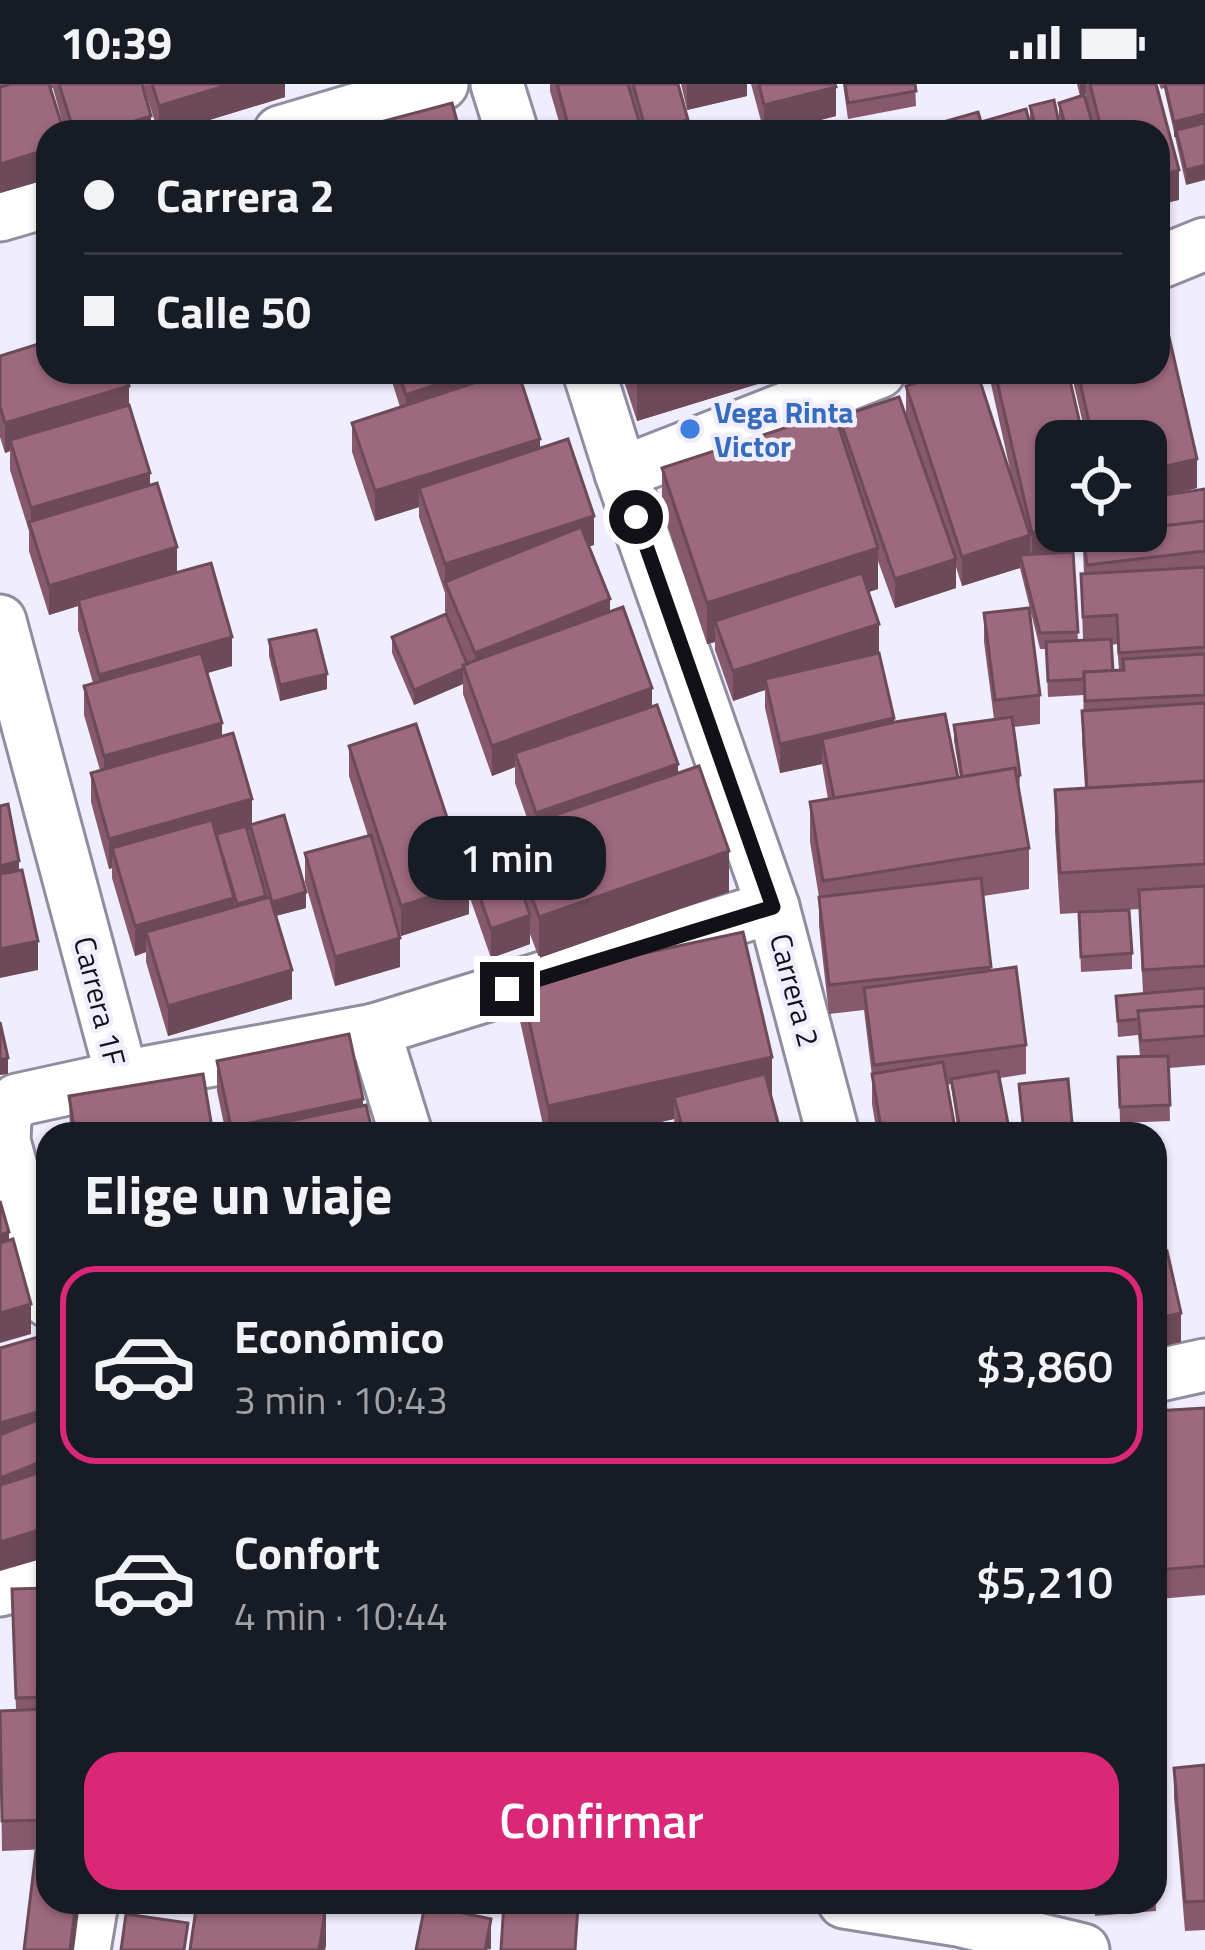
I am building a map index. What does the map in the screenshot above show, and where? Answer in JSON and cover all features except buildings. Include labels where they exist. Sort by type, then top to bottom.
[{"type":"street","points":[[320,120],[442,84]]},
{"type":"street","points":[[497,84],[508,120]]},
{"type":"street","points":[[0,215],[36,204]]},
{"type":"street","points":[[1170,257],[1205,244]]},
{"type":"street","name":"Carrera 2","points":[[593,384],[773,907],[830,1122]]},
{"type":"street","points":[[621,473],[848,384]]},
{"type":"street","name":"Carrera 1F","points":[[0,621],[122,1077],[16,1100],[5,1116],[4,1141],[36,1257]]},
{"type":"street","points":[[122,1077],[374,1030],[773,907]]},
{"type":"street","points":[[374,1030],[402,1122]]},
{"type":"street","points":[[1167,1373],[1205,1365]]},
{"type":"street","points":[[0,1590],[36,1580]]},
{"type":"street","points":[[84,1950],[90,1914]]},
{"type":"street","points":[[905,1914],[1083,1950]]},
{"type":"place","name":"Vega Rinta Victor","points":[[690,429]]},
{"type":"route","points":[[507,989],[773,907],[636,517]]}]
